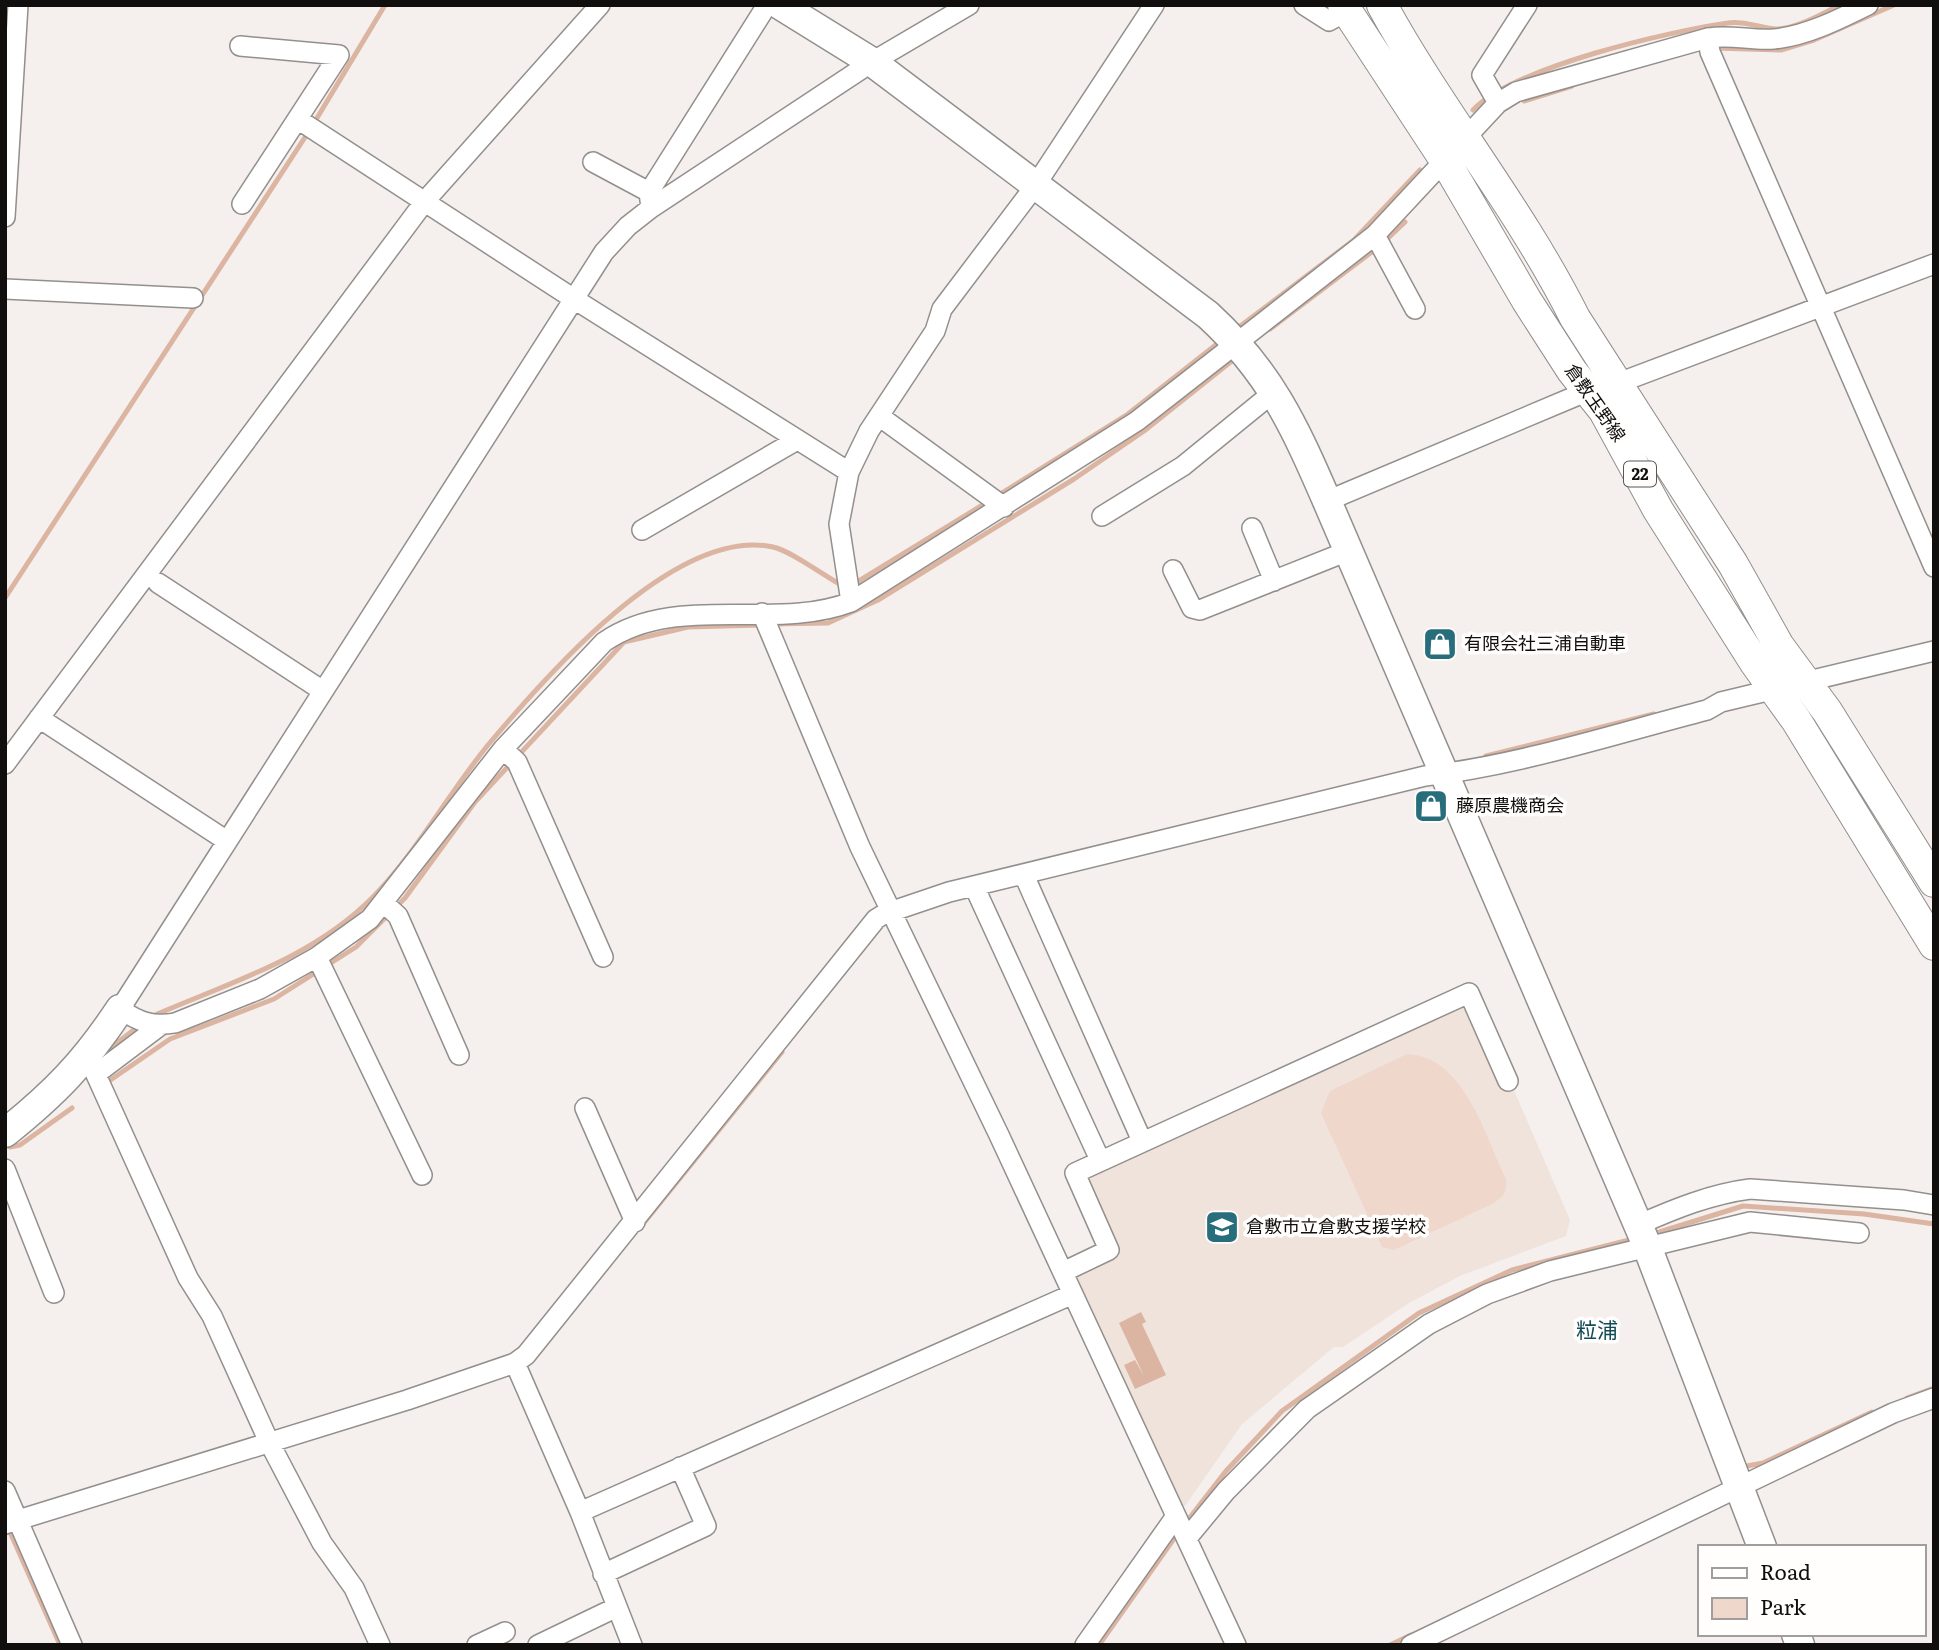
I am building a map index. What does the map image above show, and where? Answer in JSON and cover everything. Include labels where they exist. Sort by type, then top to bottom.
[{"type":"main road","name":"倉敷玉野線","points":[[1382,5],[1411,58],[1465,138],[1733,564],[1780,646],[1806,681],[1934,882]]},
{"type":"main road","name":"倉敷玉野線","points":[[1345,8],[1444,159],[1527,301],[1631,457],[1658,510],[1934,945]]},
{"type":"street","points":[[5,217],[18,5]]},
{"type":"street","points":[[5,764],[43,721],[429,204],[600,5]]},
{"type":"street","points":[[92,1065],[120,1009],[604,252],[650,200],[767,5]]},
{"type":"street","points":[[780,5],[872,62],[1231,336],[1275,391],[1327,501],[1643,1236],[1761,1545]]},
{"type":"street","points":[[650,200],[969,5]]},
{"type":"street","points":[[849,590],[839,524],[849,472],[879,416],[935,331],[942,309],[1035,186],[1153,5]]},
{"type":"street","points":[[1304,5],[1329,21],[1345,8]]},
{"type":"street","points":[[1494,96],[1482,75],[1483,69],[1527,5]]},
{"type":"street","points":[[5,1133],[59,1087],[161,1025],[189,1018],[321,966],[370,919],[391,910],[510,755],[604,642],[616,634],[657,620],[764,621],[826,611],[849,590],[1137,421],[1231,336],[1379,243],[1444,159],[1465,138],[1494,96],[1709,45],[1727,35],[1772,39],[1794,36],[1868,5]]},
{"type":"street","points":[[1709,45],[1934,566]]},
{"type":"street","points":[[240,46],[339,55],[242,204]]},
{"type":"street","points":[[299,120],[574,299],[849,472]]},
{"type":"street","points":[[593,162],[650,200]]},
{"type":"street","points":[[1379,243],[1415,309]]},
{"type":"street","points":[[1327,501],[1589,392],[1934,264]]},
{"type":"street","points":[[5,289],[193,298]]},
{"type":"street","points":[[1102,516],[1183,467],[1275,391]]},
{"type":"street","points":[[879,416],[997,502]]},
{"type":"street","points":[[642,530],[797,440]]},
{"type":"street","points":[[1252,528],[1273,581]]},
{"type":"street","points":[[1173,570],[1192,608],[1200,610],[1348,551]]},
{"type":"street","points":[[158,583],[323,691]]},
{"type":"street","points":[[764,621],[891,912],[1063,1272],[1236,1645]]},
{"type":"street","points":[[16,1525],[269,1442],[517,1367],[876,919],[891,912],[974,886],[1589,740],[1774,689],[1934,651]]},
{"type":"street","points":[[43,721],[227,841]]},
{"type":"street","points":[[510,755],[603,957]]},
{"type":"street","points":[[1024,875],[1142,1141]]},
{"type":"street","points":[[974,886],[1100,1160]]},
{"type":"street","points":[[391,910],[459,1055]]},
{"type":"street","points":[[321,966],[422,1175]]},
{"type":"street","points":[[1063,1272],[1108,1250],[1075,1173],[1469,993],[1508,1081]]},
{"type":"street","points":[[120,1009],[140,1023],[161,1025]]},
{"type":"street","points":[[92,1065],[188,1278],[212,1316],[269,1442],[322,1543],[355,1588],[380,1645]]},
{"type":"street","points":[[585,1108],[635,1222]]},
{"type":"street","points":[[5,1169],[54,1293]]},
{"type":"street","points":[[1643,1236],[1676,1208],[1729,1192],[1751,1189],[1905,1200],[1934,1205]]},
{"type":"street","points":[[1085,1645],[1182,1526],[1226,1491],[1290,1424],[1454,1309],[1517,1282],[1643,1236],[1750,1222],[1859,1233]]},
{"type":"street","points":[[580,1512],[1073,1294]]},
{"type":"street","points":[[517,1367],[580,1512],[632,1645]]},
{"type":"street","points":[[1411,1645],[1893,1413],[1934,1398]]},
{"type":"street","points":[[603,1574],[706,1526],[680,1467]]},
{"type":"street","points":[[5,1491],[16,1525],[72,1645]]},
{"type":"street","points":[[538,1645],[617,1607]]},
{"type":"street","points":[[477,1645],[505,1632]]},
{"type":"shaded area","points":[[1470,1003],[1505,1091],[1513,1088],[1570,1220],[1566,1236],[1460,1276],[1409,1303],[1343,1347],[1334,1347],[1242,1424],[1185,1506],[1181,1507],[1070,1275],[1116,1252],[1082,1176]]},
{"type":"shaded area","points":[[1141,1312],[1146,1322],[1142,1324],[1166,1375],[1135,1389],[1124,1365],[1135,1360],[1144,1376],[1119,1323]]},
{"type":"green space","points":[[1407,1054],[1427,1058],[1444,1068],[1458,1083],[1480,1121],[1506,1179],[1506,1188],[1504,1194],[1492,1204],[1394,1250],[1382,1247],[1321,1113],[1330,1091]]},
{"type":"waterway","points":[[5,598],[311,128],[385,5]]},
{"type":"waterway","points":[[1473,110],[1493,94],[1522,80],[1556,66],[1631,43],[1728,23],[1775,29],[1792,27],[1840,5]]},
{"type":"waterway","points":[[1713,48],[1781,50],[1814,40],[1894,5]]},
{"type":"waterway","points":[[1524,101],[1572,86]]},
{"type":"waterway","points":[[1235,330],[1354,240],[1420,170]]},
{"type":"waterway","points":[[1384,242],[1405,222]]},
{"type":"waterway","points":[[1270,329],[1377,248]]},
{"type":"waterway","points":[[997,496],[1128,414],[1222,340]]},
{"type":"waterway","points":[[773,624],[828,623],[878,600],[1074,479],[1144,431],[1233,360]]},
{"type":"waterway","points":[[854,584],[989,501]]},
{"type":"waterway","points":[[155,1015],[270,967],[324,937],[350,918],[389,880],[488,745],[543,682],[615,613],[655,582],[695,560],[735,547],[773,547],[838,583],[844,583]]},
{"type":"waterway","points":[[109,1081],[170,1039],[274,999],[356,947],[405,898],[475,802],[624,642],[688,627],[763,625]]},
{"type":"waterway","points":[[1486,756],[1654,714]]},
{"type":"waterway","points":[[104,1053],[135,1029]]},
{"type":"waterway","points":[[643,1224],[782,1052]]},
{"type":"waterway","points":[[10,1147],[20,1145],[72,1108]]},
{"type":"waterway","points":[[1653,1234],[1743,1206],[1864,1214],[1934,1224]]},
{"type":"waterway","points":[[1184,1525],[1226,1471],[1282,1411],[1419,1313],[1512,1270],[1633,1239]]},
{"type":"waterway","points":[[1907,1398],[1934,1388]]},
{"type":"waterway","points":[[1747,1466],[1763,1463],[1872,1412]]},
{"type":"waterway","points":[[5,1533],[10,1532],[60,1645]]},
{"type":"waterway","points":[[1099,1645],[1178,1533]]},
{"type":"waterway","points":[[1390,1645],[1411,1635]]},
{"type":"place","name":"有限会社三浦自動車","points":[[1440,644]]},
{"type":"place","name":"藤原農機商会","points":[[1431,806]]},
{"type":"place","name":"倉敷市立倉敷支援学校","points":[[1222,1227]]},
{"type":"district","name":"粒浦","points":[[1597,1331]]}]
